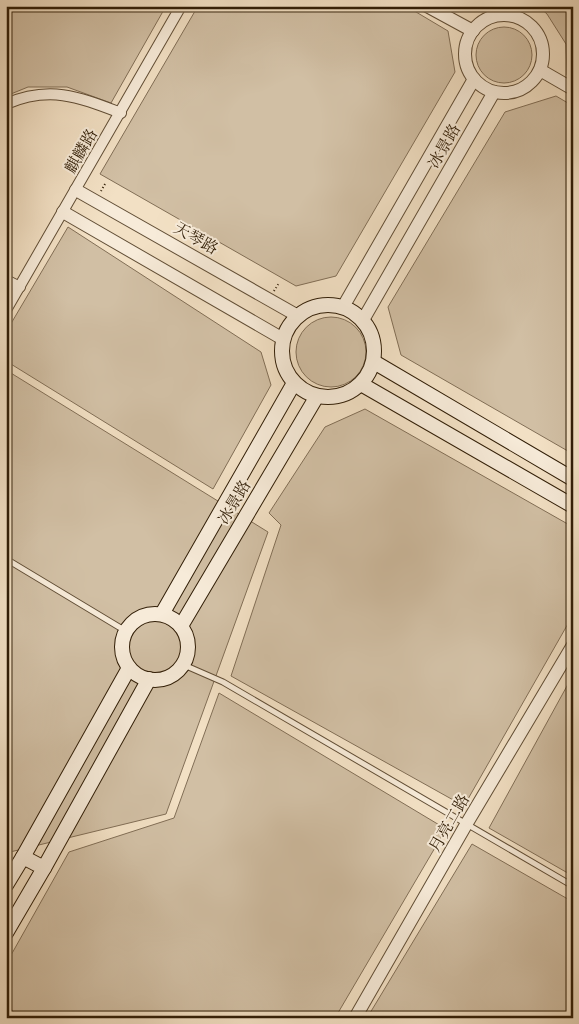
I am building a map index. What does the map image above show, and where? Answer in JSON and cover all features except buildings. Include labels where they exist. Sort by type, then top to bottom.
[{"type":"main road","points":[[327,304],[343,307],[354,312],[363,320],[371,333],[375,347],[374,362],[369,374],[361,384],[348,393],[333,397],[317,396],[305,391],[294,383],[286,370],[282,354],[283,339],[289,326],[298,316],[311,308],[327,304]]},
{"type":"main road","points":[[374,362],[573,479]]},
{"type":"main road","name":"冰景路","points":[[162,614],[294,383]]},
{"type":"main road","points":[[361,384],[573,506]]},
{"type":"main road","name":"冰景路","points":[[181,626],[317,396]]},
{"type":"main road","points":[[162,614],[172,618],[181,626],[186,635],[188,646],[184,665],[174,674],[164,679],[149,679],[138,676],[129,668],[122,654],[121,643],[124,630],[140,617],[162,614]]},
{"type":"main road","points":[[6,885],[129,668]]},
{"type":"main road","points":[[6,933],[149,679]]},
{"type":"main road","points":[[23,857],[44,868]]},
{"type":"street","name":"麒麟路","points":[[6,310],[181,6]]},
{"type":"street","points":[[427,6],[473,31]]},
{"type":"street","points":[[506,15],[518,18],[529,24],[537,34],[542,45],[543,58],[540,70],[526,87],[516,92],[505,94],[494,92],[483,87],[474,79],[467,68],[465,55],[467,42],[473,31],[482,22],[493,17],[506,15]]},
{"type":"street","points":[[540,70],[573,89]]},
{"type":"street","name":"冰景路","points":[[343,307],[474,79]]},
{"type":"street","name":"冰景路","points":[[363,320],[494,92]]},
{"type":"street","points":[[6,104],[22,97],[42,93],[70,96],[90,101],[120,113]]},
{"type":"street","name":"天琴路","points":[[76,190],[298,316]]},
{"type":"street","points":[[63,212],[283,339]]},
{"type":"street","points":[[6,280],[20,287]]},
{"type":"street","name":"月亮二路","points":[[355,1018],[467,823],[573,645]]},
{"type":"lane","points":[[6,559],[124,630]]},
{"type":"lane","points":[[184,665],[223,682],[573,886]]},
{"type":"shaded area","points":[[6,6],[166,6],[111,103],[67,87],[28,87],[6,96]]},
{"type":"shaded area","points":[[198,6],[406,6],[448,31],[455,72],[336,276],[296,286],[100,174]]},
{"type":"shaded area","points":[[538,6],[573,6],[573,78],[567,75],[566,44],[547,14]]},
{"type":"shaded area","points":[[499,27],[509,27],[524,35],[530,44],[532,55],[530,66],[524,75],[509,83],[499,83],[488,78],[481,71],[476,60],[476,50],[481,39],[488,32]]},
{"type":"shaded area","points":[[556,96],[573,106],[573,454],[401,355],[388,307],[505,112]]},
{"type":"shaded area","points":[[68,227],[261,352],[271,385],[213,489],[6,361],[6,332]]},
{"type":"shaded area","points":[[331,317],[350,323],[360,333],[366,352],[360,371],[350,381],[331,387],[312,381],[302,371],[296,352],[302,333],[312,323]]},
{"type":"shaded area","points":[[6,370],[268,532],[166,814],[6,853]]},
{"type":"shaded area","points":[[365,409],[573,527],[573,615],[464,806],[231,676],[281,525],[269,513],[325,427]]},
{"type":"shaded area","points":[[573,675],[573,876],[489,828]]},
{"type":"shaded area","points":[[219,693],[446,829],[335,1018],[16,1018],[6,998],[6,964],[69,852],[174,818]]},
{"type":"shaded area","points":[[472,844],[573,902],[573,1018],[367,1018]]}]
